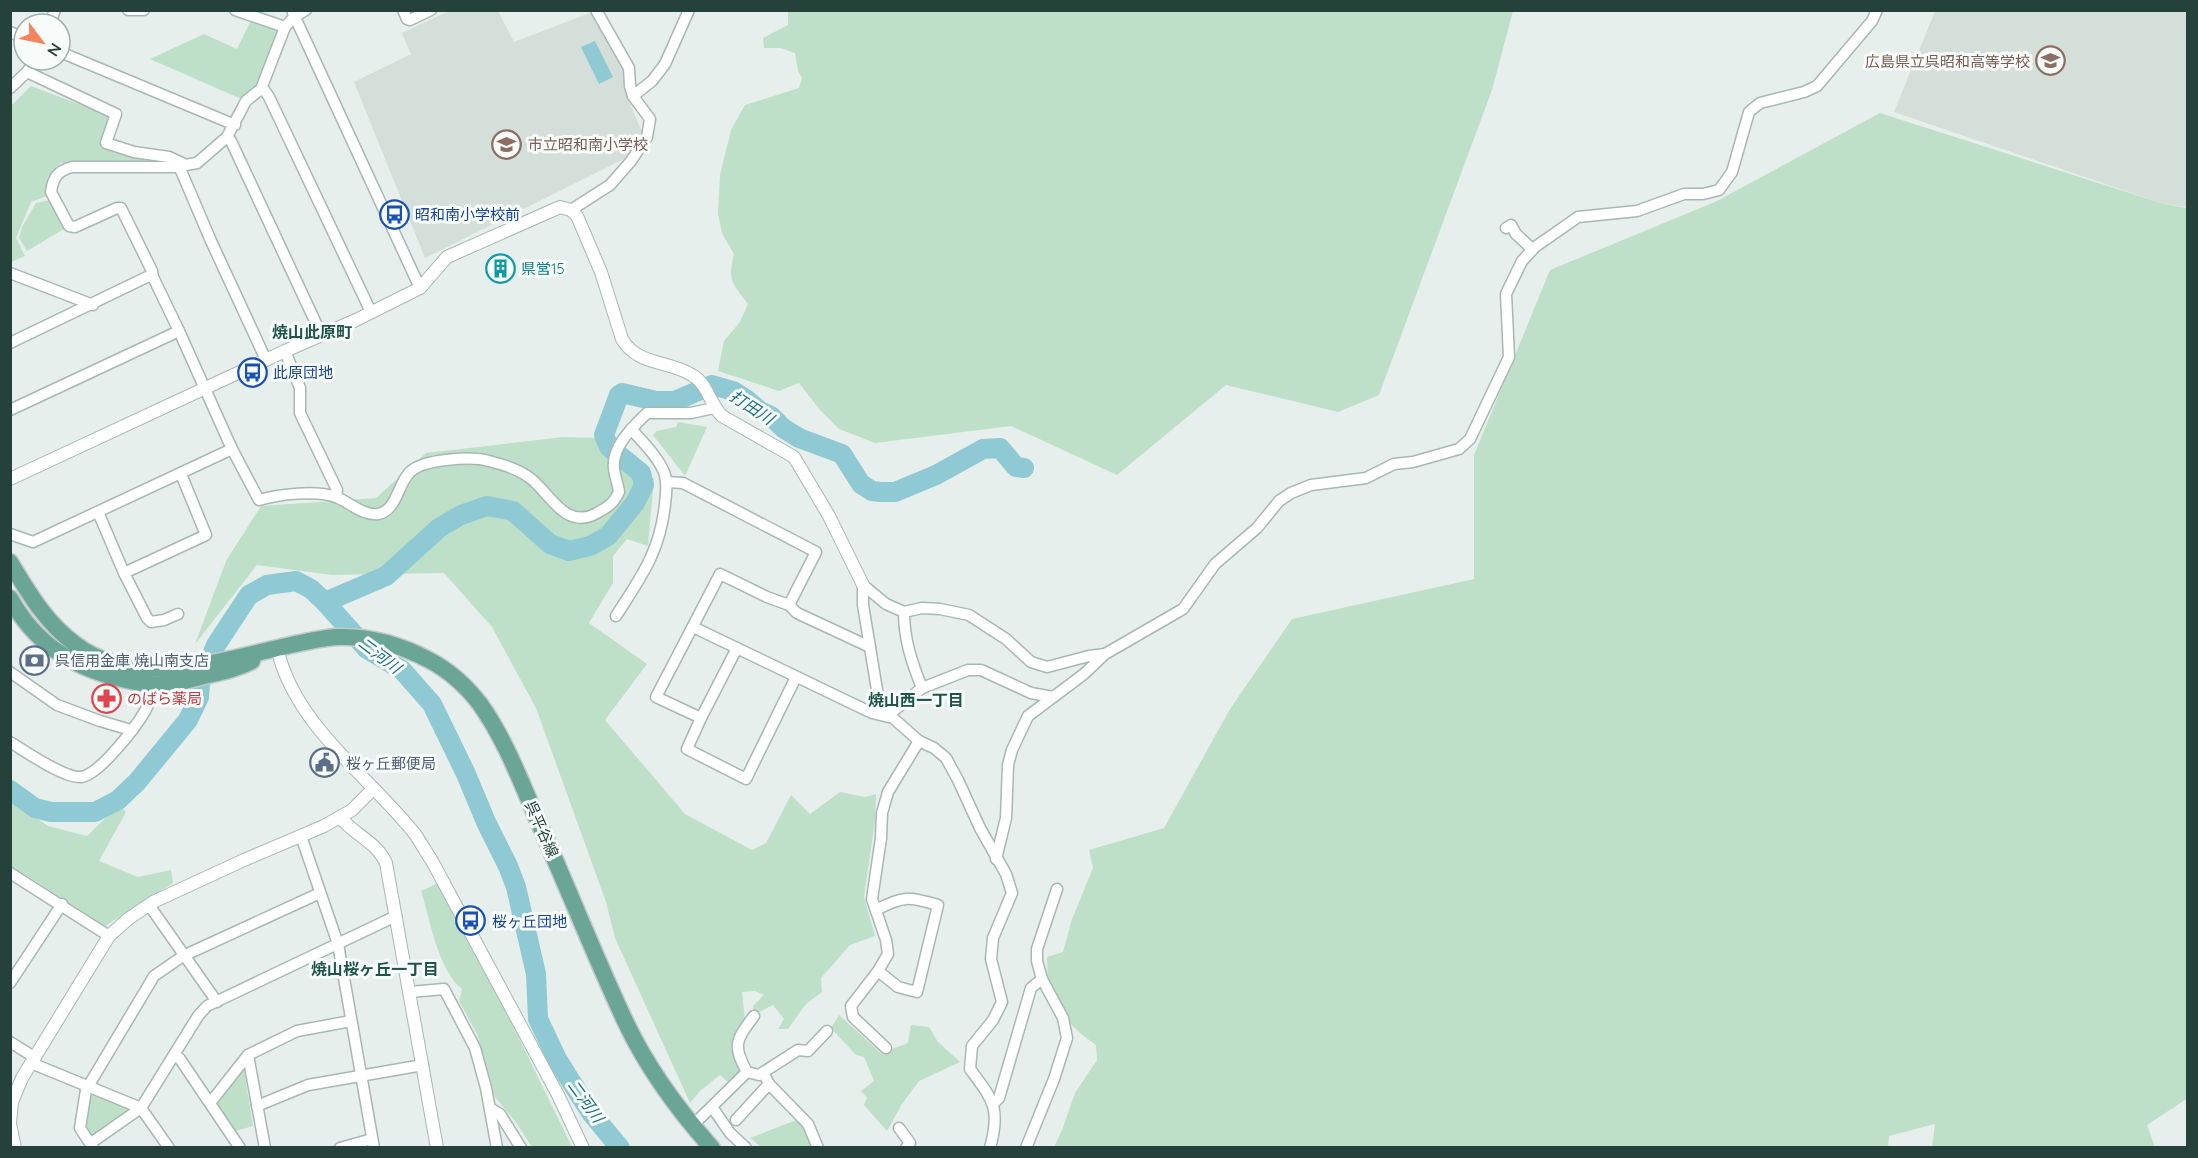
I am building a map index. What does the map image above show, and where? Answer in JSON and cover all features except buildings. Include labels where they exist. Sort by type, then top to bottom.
[{"type":"main road","name":"呉平谷線","points":[[10,562],[33,600],[50,621],[83,650],[105,662],[157,670],[166,679]]},
{"type":"main road","name":"呉平谷線","points":[[10,598],[18,612],[35,632],[66,658],[99,673],[141,684],[241,662],[277,648],[318,639],[360,638],[384,642],[409,650],[452,676],[480,704],[498,734],[517,772],[627,1025],[656,1076],[692,1126],[712,1148]]},
{"type":"street","points":[[128,10],[144,10]]},
{"type":"street","points":[[235,10],[285,27]]},
{"type":"street","points":[[306,10],[294,14],[285,27],[261,89],[246,100],[227,137],[197,163],[182,166],[72,167],[61,170],[52,183],[51,192],[69,226],[75,227],[121,208],[232,449],[260,501],[288,495],[326,495],[336,497],[368,513],[376,514],[388,508],[405,479],[420,465],[455,458],[479,458],[526,474],[534,480],[551,502],[565,513],[591,516],[614,503],[620,492],[614,468],[616,452],[630,429],[647,413],[691,413],[714,408]]},
{"type":"street","points":[[403,10],[407,19],[410,20],[431,10]]},
{"type":"street","points":[[571,210],[610,185],[631,161],[646,137],[650,118],[633,96],[629,68],[596,10]]},
{"type":"street","points":[[633,96],[652,81],[665,63],[689,10]]},
{"type":"street","points":[[996,859],[1006,818],[1006,782],[1012,750],[1028,716],[1084,674],[1105,654],[1183,609],[1215,564],[1257,528],[1279,501],[1291,492],[1311,485],[1366,478],[1394,464],[1413,462],[1459,448],[1470,439],[1509,357],[1506,294],[1522,261],[1532,249],[1578,217],[1638,212],[1684,194],[1703,194],[1719,190],[1732,172],[1749,112],[1760,103],[1804,92],[1817,86],[1872,21],[1877,10]]},
{"type":"street","points":[[294,14],[420,288]]},
{"type":"street","points":[[72,57],[235,125]]},
{"type":"street","points":[[10,88],[27,72],[116,114],[106,142],[134,152],[169,157],[182,166],[211,241],[266,360]]},
{"type":"street","points":[[261,89],[266,91],[269,97],[371,312]]},
{"type":"street","points":[[227,137],[231,141],[321,334]]},
{"type":"street","points":[[10,479],[420,288],[447,257],[560,207],[571,210],[577,216],[613,306],[622,339],[628,349],[648,361],[690,373],[706,390],[714,408],[722,416],[794,458],[829,516],[863,585],[886,604],[904,612],[922,608],[969,615],[1006,639],[1031,662],[1047,667],[1105,654]]},
{"type":"street","points":[[1506,228],[1511,225],[1516,234],[1532,249]]},
{"type":"street","points":[[10,273],[93,305]]},
{"type":"street","points":[[10,343],[93,305],[149,276],[153,277]]},
{"type":"street","points":[[10,410],[179,331]]},
{"type":"street","points":[[285,351],[300,388],[300,413],[337,490],[336,497]]},
{"type":"street","points":[[616,616],[652,557],[662,528],[667,482],[664,471],[650,450],[630,429]]},
{"type":"street","points":[[10,534],[33,542],[232,449]]},
{"type":"street","points":[[124,573],[206,536],[181,474]]},
{"type":"street","points":[[667,482],[683,483],[816,552],[789,605]]},
{"type":"street","points":[[98,512],[124,573],[147,618],[152,622],[178,614]]},
{"type":"street","points":[[701,718],[656,697],[720,574],[789,605],[797,613],[870,647]]},
{"type":"street","points":[[863,585],[863,605],[884,715]]},
{"type":"street","points":[[904,612],[904,632],[909,654],[922,688]]},
{"type":"street","points":[[693,627],[872,713],[892,718],[919,741],[933,748],[951,765],[996,859],[1006,874],[1012,893],[993,938],[991,959],[1002,1002],[993,1020],[972,1046],[970,1069],[993,1103],[995,1125],[990,1148]]},
{"type":"street","points":[[277,648],[281,665],[300,705],[415,835],[432,861],[558,1095],[583,1148]]},
{"type":"street","points":[[737,648],[687,749],[746,779],[796,677]]},
{"type":"street","points":[[884,715],[922,688],[968,670],[981,670],[1031,693],[1053,697]]},
{"type":"street","points":[[10,672],[57,705],[131,730]]},
{"type":"street","points":[[10,742],[68,775],[81,777],[94,772],[131,730],[166,679]]},
{"type":"street","points":[[886,1047],[853,1017],[851,1006],[888,954],[886,940],[872,899],[881,838],[882,813],[888,792],[919,741]]},
{"type":"street","points":[[12,1134],[12,1102],[22,1078],[109,936],[149,905],[340,817],[352,810],[373,789]]},
{"type":"street","points":[[340,817],[348,827],[381,851],[386,863],[437,1148]]},
{"type":"street","points":[[301,836],[338,944],[373,1143],[340,1148]]},
{"type":"street","points":[[11,873],[109,936]]},
{"type":"street","points":[[1026,1148],[1054,1079],[1067,1038],[1063,1018],[1042,979],[1037,961],[1037,949],[1057,889]]},
{"type":"street","points":[[320,892],[183,956],[154,976],[86,1090],[80,1128],[92,1145],[141,1108],[198,1016],[207,1006],[396,916]]},
{"type":"street","points":[[876,910],[893,901],[910,897],[938,905],[917,992],[898,987],[878,971]]},
{"type":"street","points":[[10,983],[62,904]]},
{"type":"street","points":[[149,905],[217,1002]]},
{"type":"street","points":[[993,1103],[999,1098],[1031,988],[1042,979]]},
{"type":"street","points":[[410,992],[444,989],[474,1048],[490,1108],[497,1148]]},
{"type":"street","points":[[747,1072],[737,1051],[736,1042],[754,1016]]},
{"type":"street","points":[[210,1103],[248,1055],[297,1031],[351,1021]]},
{"type":"street","points":[[747,1072],[759,1075],[798,1050],[808,1051],[827,1031]]},
{"type":"street","points":[[10,1042],[32,1060],[141,1108],[169,1148]]},
{"type":"street","points":[[174,1055],[180,1059],[240,1148]]},
{"type":"street","points":[[248,1055],[265,1148]]},
{"type":"street","points":[[257,1106],[308,1085],[423,1065]]},
{"type":"street","points":[[692,1126],[747,1072]]},
{"type":"street","points":[[763,1073],[769,1084],[807,1124],[818,1148]]},
{"type":"street","points":[[736,1120],[769,1084]]},
{"type":"street","points":[[712,1107],[730,1133],[746,1148]]},
{"type":"street","points":[[490,1108],[500,1114],[521,1148]]},
{"type":"street","points":[[898,1128],[910,1143],[906,1148]]},
{"type":"shaded area","name":"市立昭和南小学校","points":[[449,11],[498,11],[514,42],[600,11],[605,36],[625,69],[629,101],[642,132],[628,157],[425,258],[354,82],[411,54],[402,33]]},
{"type":"shaded area","name":"広島県立呉昭和高等学校","points":[[1935,11],[2187,11],[2187,207],[2164,204],[1894,112]]},
{"type":"green space","points":[[788,10],[1513,11],[1492,90],[1379,395],[1338,412],[1226,385],[1117,475],[1011,426],[875,443],[839,429],[820,410],[799,383],[779,391],[718,371],[724,341],[740,322],[748,304],[732,281],[734,254],[722,233],[718,214],[720,175],[731,130],[745,105],[799,88],[802,78],[798,71],[795,53],[780,48],[764,48],[763,38],[788,25]]},
{"type":"green space","points":[[253,16],[285,27],[264,77],[246,101],[150,59],[204,34],[237,49]]},
{"type":"green space","points":[[31,86],[113,117],[102,142],[173,161],[173,165],[61,163],[50,178],[47,196],[31,202],[16,238],[25,256],[11,262],[11,106]]},
{"type":"green space","points":[[1880,113],[2164,204],[2187,208],[2188,1098],[2147,1125],[2155,1147],[1932,1147],[1935,1124],[1889,1136],[1888,1148],[1054,1147],[1075,1093],[1097,1060],[1096,1045],[1070,1023],[1048,981],[1047,957],[1063,952],[1072,919],[1093,868],[1089,850],[1164,828],[1230,709],[1292,619],[1474,579],[1474,455],[1550,270],[1715,202]]},
{"type":"green space","points":[[54,199],[69,226],[27,251],[19,238],[22,227],[36,203]]},
{"type":"green space","points":[[678,422],[707,427],[685,476],[653,435],[657,431],[676,427]]},
{"type":"green space","points":[[563,437],[600,438],[654,479],[648,546],[627,539],[613,556],[613,583],[589,623],[647,664],[605,720],[685,814],[752,850],[766,843],[791,795],[810,814],[840,792],[865,797],[876,794],[875,821],[864,897],[875,936],[850,945],[821,978],[822,992],[806,1004],[788,1029],[778,1029],[784,1019],[773,1005],[755,1014],[753,1006],[764,995],[755,991],[742,992],[745,1021],[732,1041],[734,1054],[743,1073],[730,1084],[720,1075],[701,1090],[690,1103],[615,938],[606,902],[536,708],[492,627],[444,573],[332,575],[257,565],[195,644],[226,561],[261,506],[376,498],[426,453]]},
{"type":"green space","points":[[10,799],[48,826],[87,836],[119,805],[126,812],[99,861],[138,877],[171,870],[173,883],[105,926],[26,875],[11,868]]},
{"type":"green space","points":[[438,883],[513,1026],[572,1147],[532,1147],[515,1121],[495,1097],[477,1034],[459,1001],[462,989],[447,970],[441,957],[421,891]]},
{"type":"green space","points":[[839,1015],[881,1053],[908,1043],[911,1025],[929,1027],[938,1042],[960,1062],[919,1081],[902,1104],[887,1131],[864,1105],[867,1098],[861,1091],[874,1081],[864,1057],[856,1055],[831,1028]]},
{"type":"green space","points":[[244,1070],[253,1126],[236,1131],[216,1104]]},
{"type":"green space","points":[[90,1090],[134,1108],[91,1137],[83,1127]]},
{"type":"green space","points":[[799,1119],[813,1147],[761,1147],[750,1138]]},
{"type":"water","points":[[595,41],[613,77],[599,84],[581,47]]},
{"type":"waterway","name":"打田川","points":[[325,602],[386,576],[439,528],[461,515],[487,506],[513,511],[550,544],[569,551],[590,546],[608,536],[635,503],[644,485],[641,473],[609,447],[604,435],[619,395],[622,393],[656,401],[675,401],[712,385],[733,391],[799,438],[842,454],[861,484],[872,491],[895,492],[936,475],[983,449],[1000,448],[1016,467],[1024,468]]},
{"type":"waterway","name":"二河川","points":[[10,790],[35,808],[51,812],[95,812],[118,800],[137,782],[188,720],[199,697],[200,684],[216,645],[249,595],[267,585],[296,581],[311,589],[367,649],[402,670],[432,704],[516,887],[536,974],[538,1019],[570,1080],[592,1114],[620,1148]]},
{"type":"place","name":"広島県立呉昭和高等学校","points":[[2051,61]]},
{"type":"place","name":"市立昭和南小学校","points":[[507,144]]},
{"type":"place","name":"昭和南小学校前","points":[[394,214]]},
{"type":"place","name":"県営15","points":[[500,268]]},
{"type":"place","name":"此原団地","points":[[252,372]]},
{"type":"place","name":"呉信用金庫 焼山南支店","points":[[34,660]]},
{"type":"place","name":"のばら薬局","points":[[106,698]]},
{"type":"place","name":"桜ヶ丘郵便局","points":[[325,763]]},
{"type":"place","name":"桜ヶ丘団地","points":[[471,921]]},
{"type":"district","name":"焼山此原町","points":[[312,332]]},
{"type":"district","name":"焼山西一丁目","points":[[916,700]]},
{"type":"district","name":"焼山桜ヶ丘一丁目","points":[[375,969]]}]
